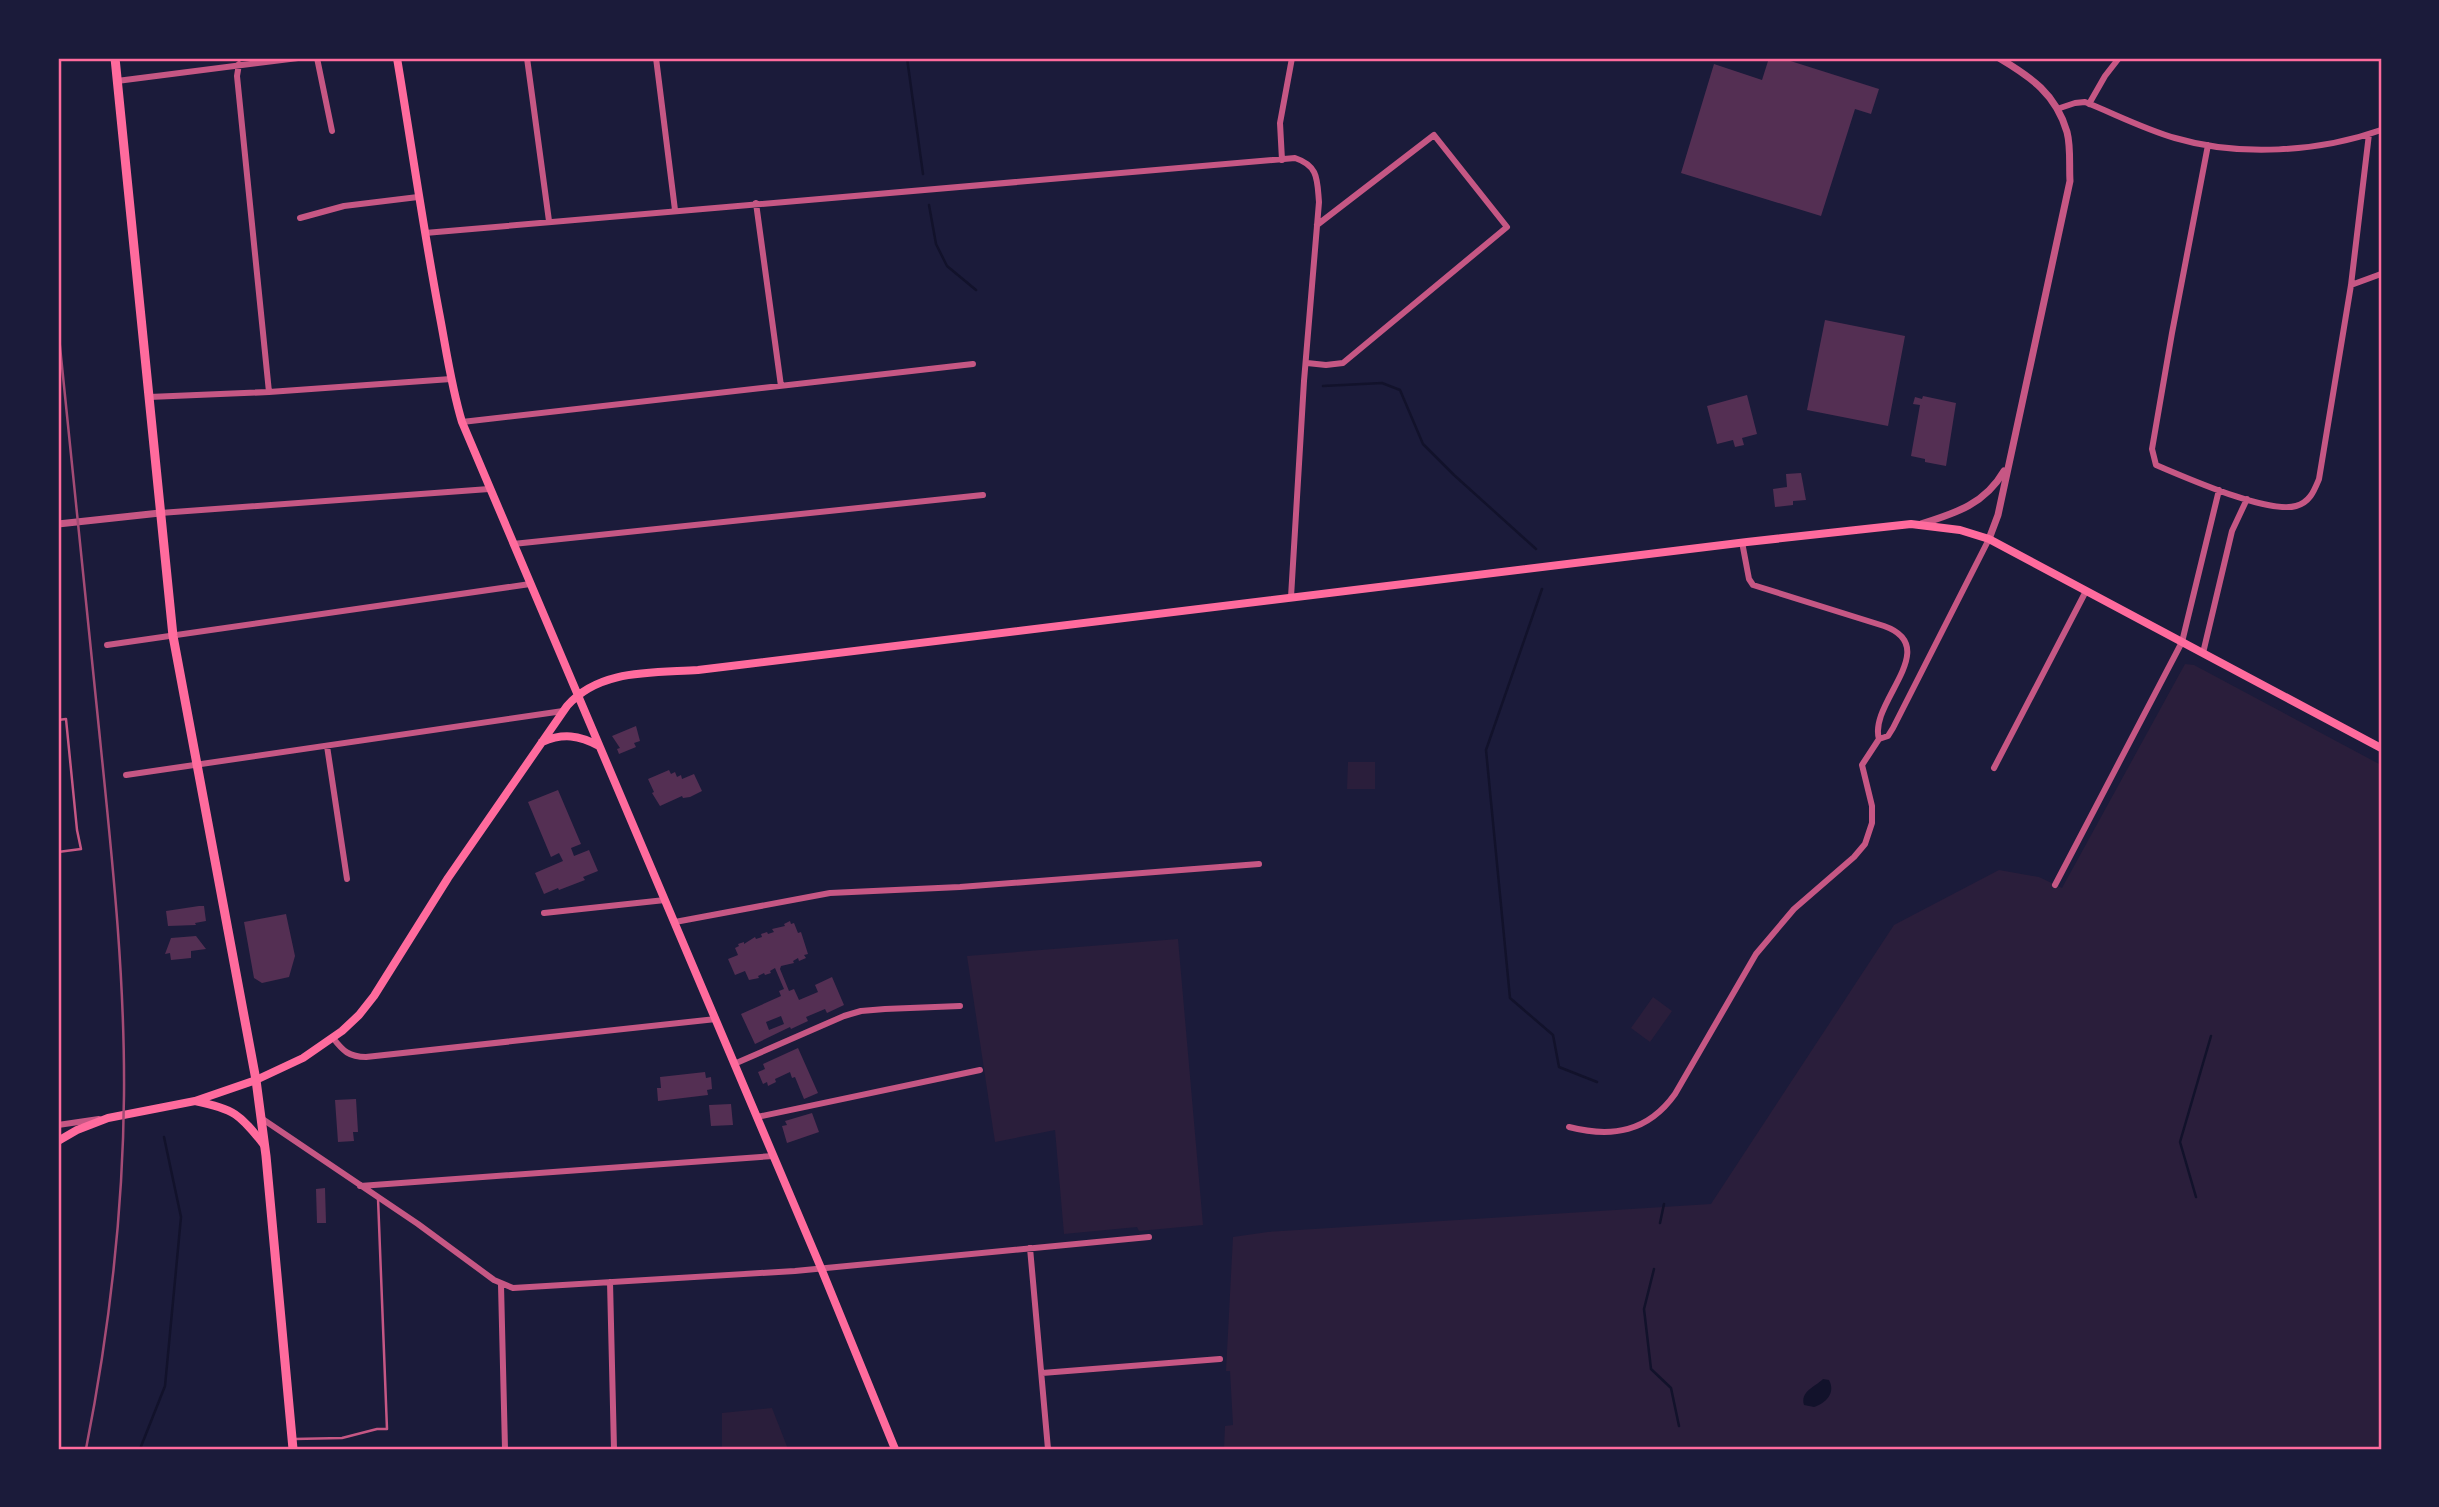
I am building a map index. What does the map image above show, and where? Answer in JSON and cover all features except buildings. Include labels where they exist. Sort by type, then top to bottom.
[{"type":"main road","points":[[115,58],[173,636],[256,1080],[292,1444]]},
{"type":"main road","points":[[397,58],[416,166],[418,197],[451,379],[462,422],[774,1156],[895,1449]]},
{"type":"main road","points":[[58,1141],[108,1118],[195,1101],[256,1080],[303,1058],[333,1038],[359,1015],[374,996],[441,889],[563,711],[578,694],[599,682],[623,676],[698,670],[1742,542],[1921,524],[1960,530],[1989,539],[2381,748]]},
{"type":"main road","points":[[542,742],[566,736],[586,739],[599,746]]},
{"type":"main road","points":[[195,1101],[232,1111],[246,1121],[264,1145]]},
{"type":"street","points":[[117,81],[298,58]]},
{"type":"street","points":[[317,58],[332,131]]},
{"type":"street","points":[[527,58],[549,221]]},
{"type":"street","points":[[656,58],[675,210]]},
{"type":"street","points":[[1282,160],[1280,123],[1292,58]]},
{"type":"street","points":[[1569,1127],[1594,1133],[1620,1131],[1648,1120],[1671,1099],[1756,954],[1794,909],[1854,858],[1865,844],[1872,823],[1872,806],[1861,765],[1879,739],[1888,736],[1989,539],[1998,515],[2070,181],[2068,134],[2057,109],[2035,80],[1999,58]]},
{"type":"street","points":[[2089,104],[2119,58]]},
{"type":"street","points":[[239,64],[238,90],[269,392]]},
{"type":"street","points":[[2057,109],[2076,103],[2089,104],[2144,128],[2178,139],[2208,145],[2276,150],[2328,145],[2381,130]]},
{"type":"street","points":[[2208,145],[2152,449],[2156,465],[2219,490],[2282,509],[2299,506],[2312,497],[2319,479],[2351,285],[2369,134]]},
{"type":"street","points":[[1307,363],[1343,363],[1507,227],[1434,135],[1317,225]]},
{"type":"street","points":[[425,233],[1295,158],[1307,162],[1314,169],[1319,202],[1291,597]]},
{"type":"street","points":[[300,218],[344,206],[418,197]]},
{"type":"street","points":[[756,203],[781,386]]},
{"type":"street","points":[[2351,285],[2381,274]]},
{"type":"street","points":[[462,422],[973,364]]},
{"type":"street","points":[[149,397],[269,392],[451,379]]},
{"type":"street","points":[[1921,524],[1955,514],[1975,504],[1994,487],[2009,461]]},
{"type":"street","points":[[58,524],[160,513],[489,489]]},
{"type":"street","points":[[2055,885],[2182,642],[2219,490]]},
{"type":"street","points":[[513,544],[982,495]]},
{"type":"street","points":[[2203,653],[2232,531],[2247,499]]},
{"type":"street","points":[[1742,542],[1749,579],[1753,585],[1884,626],[1904,638],[1907,659],[1880,718],[1876,730],[1879,739]]},
{"type":"street","points":[[107,645],[530,584]]},
{"type":"street","points":[[1994,768],[2086,591]]},
{"type":"street","points":[[126,775],[563,711]]},
{"type":"street","points":[[327,746],[347,879]]},
{"type":"street","points":[[675,922],[830,893],[960,887],[1259,864]]},
{"type":"street","points":[[544,913],[665,900]]},
{"type":"street","points":[[734,1064],[861,1011],[960,1006]]},
{"type":"street","points":[[333,1038],[344,1052],[366,1057],[716,1019]]},
{"type":"street","points":[[757,1117],[980,1070]]},
{"type":"street","points":[[261,1117],[501,1284],[519,1289],[795,1272],[1149,1237]]},
{"type":"street","points":[[58,1125],[108,1118]]},
{"type":"street","points":[[360,1186],[774,1156]]},
{"type":"street","points":[[1030,1248],[1048,1449]]},
{"type":"street","points":[[610,1282],[614,1449]]},
{"type":"street","points":[[501,1284],[505,1449]]},
{"type":"street","points":[[1042,1373],[1220,1359]]},
{"type":"lane","points":[[58,720],[66,719],[81,849],[58,852]]},
{"type":"lane","points":[[292,1444],[387,1429],[386,1347],[378,1198]]},
{"type":"shaded area","points":[[2185,664],[2194,665],[2381,765],[2381,1449],[1224,1449],[1225,1426],[1233,1425],[1230,1371],[1226,1371],[1233,1237],[1268,1232],[1711,1204],[1894,925],[1999,870],[2039,877],[2062,888]]},
{"type":"shaded area","points":[[1348,762],[1375,762],[1375,789],[1347,789]]},
{"type":"shaded area","points":[[1178,939],[1203,1225],[1139,1231],[1137,1227],[1064,1234],[1055,1130],[995,1142],[967,956]]},
{"type":"shaded area","points":[[1653,997],[1672,1011],[1650,1042],[1631,1028]]},
{"type":"shaded area","points":[[1823,1379],[1829,1380],[1831,1385],[1829,1397],[1814,1407],[1804,1405],[1806,1393]]},
{"type":"shaded area","points":[[772,1408],[788,1449],[722,1449],[722,1413]]},
{"type":"waterway","points":[[907,58],[923,174]]},
{"type":"waterway","points":[[929,205],[936,244],[947,266],[976,290]]},
{"type":"waterway","points":[[1323,386],[1382,383],[1400,390],[1423,444],[1536,549]]},
{"type":"waterway","points":[[1542,589],[1486,750],[1510,998],[1553,1035],[1559,1067],[1597,1082]]},
{"type":"waterway","points":[[2196,1197],[2180,1142],[2211,1036]]},
{"type":"waterway","points":[[140,1449],[165,1386],[181,1217],[164,1137]]},
{"type":"waterway","points":[[1660,1223],[1664,1204]]},
{"type":"waterway","points":[[1654,1269],[1644,1309],[1651,1369],[1671,1388],[1679,1426]]},
{"type":"railway","points":[[58,327],[113,872],[124,1050],[118,1228],[102,1361],[86,1449]]}]
